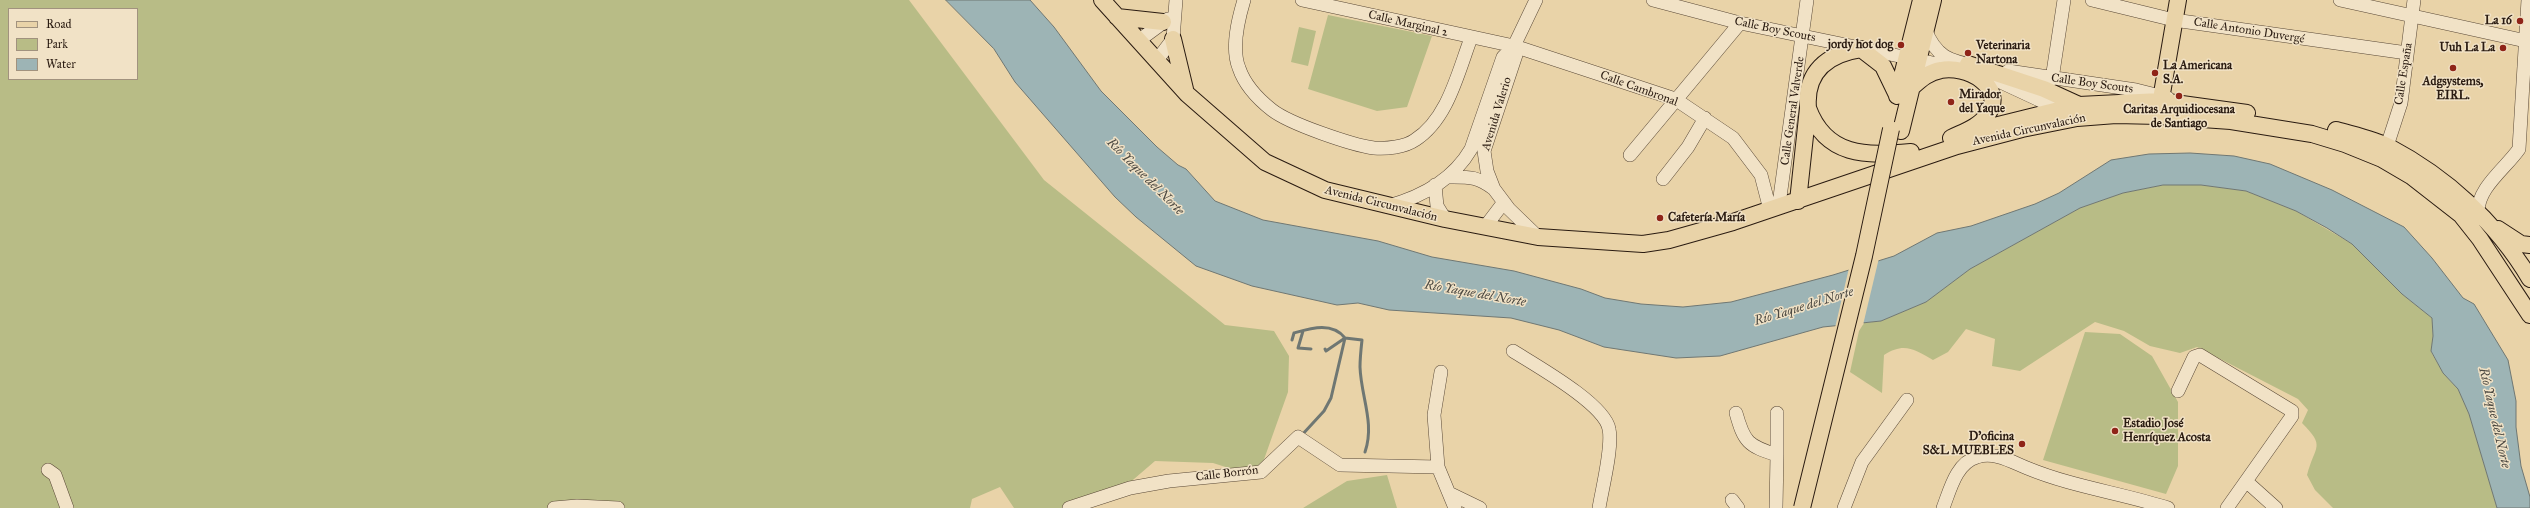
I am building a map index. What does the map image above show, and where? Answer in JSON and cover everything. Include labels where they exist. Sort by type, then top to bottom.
[{"type":"main road","name":"Avenida Circunvalación","points":[[1102,0],[1187,94],[1265,162],[1324,190],[1386,206],[1538,238],[1612,241],[1643,244],[1669,240],[1733,222],[1910,152],[1951,138],[2057,108],[2078,111]]},
{"type":"main road","points":[[1811,508],[1873,258],[1921,0]]},
{"type":"main road","points":[[1911,58],[1925,29],[1933,0]]},
{"type":"main road","points":[[2159,104],[2178,0]]},
{"type":"main road","points":[[1117,17],[1168,19]]},
{"type":"main road","points":[[1173,39],[1187,94]]},
{"type":"main road","points":[[1798,196],[1809,86],[1820,68],[1838,55],[1861,49],[1883,66],[1904,92]]},
{"type":"main road","points":[[1904,92],[1930,73],[1965,67],[2044,89],[2078,111]]},
{"type":"main road","points":[[1951,138],[1978,124],[1988,114],[1990,107],[1990,90],[1986,84],[1965,67]]},
{"type":"main road","name":"Avenida Circunvalación","points":[[2159,104],[2274,127],[2345,144],[2382,159],[2411,176],[2461,215],[2480,239],[2530,315]]},
{"type":"main road","name":"Avenida Circunvalación","points":[[1612,241],[1667,233],[1730,216],[1774,199],[1798,196],[1957,146],[2078,111],[2159,104],[2203,107],[2284,118],[2334,129],[2387,146],[2457,192],[2491,225],[2529,275]]},
{"type":"main road","points":[[1808,108],[1812,120],[1825,136],[1851,152],[1876,155],[1910,152]]},
{"type":"main road","points":[[1802,508],[1896,130]]},
{"type":"main road","points":[[2491,225],[2522,244],[2530,245]]},
{"type":"main road","points":[[2480,239],[2497,252],[2514,272],[2529,275],[2530,299]]},
{"type":"street","points":[[1138,41],[1168,19],[1176,0]]},
{"type":"street","points":[[1244,0],[1236,45],[1238,67],[1249,89],[1273,111],[1337,138],[1375,148],[1394,147],[1415,140],[1432,125],[1446,104],[1471,38]]},
{"type":"street","name":"Calle Marginal 2","points":[[1302,0],[1326,3],[1471,38],[1514,46]]},
{"type":"street","name":"Avenida Valerio","points":[[1386,206],[1412,199],[1448,177],[1464,161],[1471,149],[1503,57],[1514,46],[1536,0]]},
{"type":"street","name":"Calle Boy Scouts","points":[[1653,0],[1702,6],[1740,23],[1861,49],[1965,67],[2136,90],[2159,104]]},
{"type":"street","name":"Calle General Valverde","points":[[1774,199],[1803,36],[1807,0]]},
{"type":"street","points":[[2052,79],[2064,0]]},
{"type":"street","name":"Calle Antonio Duvergé","points":[[2092,0],[2174,20],[2407,53]]},
{"type":"street","points":[[2340,0],[2528,42]]},
{"type":"street","name":"Calle España","points":[[2387,146],[2400,103],[2414,0]]},
{"type":"street","points":[[2478,213],[2479,202],[2487,187],[2510,163],[2519,149],[2528,42],[2528,0]]},
{"type":"street","points":[[1157,60],[1173,39],[1168,19]]},
{"type":"street","points":[[1630,155],[1740,23]]},
{"type":"street","name":"Calle Boy Scouts","points":[[1925,29],[1932,46],[1941,55],[2057,108]]},
{"type":"street","name":"Avenida Valerio","points":[[1514,46],[1516,55],[1484,152],[1487,171],[1494,189],[1504,202],[1538,238]]},
{"type":"street","name":"Calle Cambronal","points":[[1514,46],[1675,100],[1705,118],[1733,138],[1761,175],[1774,199]]},
{"type":"street","points":[[1664,179],[1688,147],[1705,118]]},
{"type":"street","points":[[1448,177],[1471,177],[1481,180],[1494,189]]},
{"type":"street","points":[[1435,185],[1437,206],[1445,219]]},
{"type":"street","points":[[1485,227],[1504,202]]},
{"type":"street","points":[[1513,351],[1584,397],[1601,414],[1610,428],[1599,508]]},
{"type":"street","points":[[2178,391],[2194,357],[2200,355],[2290,409],[2292,414],[2247,482],[2227,508]]},
{"type":"street","points":[[1441,372],[1434,415],[1438,467],[1455,508]]},
{"type":"street","points":[[1844,508],[1862,462],[1907,400]]},
{"type":"street","points":[[1736,413],[1741,433],[1748,443],[1777,455]]},
{"type":"street","points":[[1776,508],[1777,413]]},
{"type":"street","name":"Calle Borrón","points":[[1069,508],[1130,488],[1169,481],[1261,472],[1298,437],[1340,465],[1438,467]]},
{"type":"street","points":[[1943,508],[1960,470],[1973,459],[1988,455],[2006,459],[2056,480],[2168,508]]},
{"type":"street","points":[[48,470],[55,475],[67,508]]},
{"type":"street","points":[[2247,482],[2276,508]]},
{"type":"street","points":[[1449,493],[1480,508]]},
{"type":"street","points":[[554,508],[577,506],[618,508]]},
{"type":"green space","points":[[0,0],[909,0],[1044,180],[1225,325],[1274,331],[1289,356],[1288,392],[1262,465],[1232,469],[1213,463],[1155,461],[1127,485],[1064,508],[1014,508],[1000,487],[972,499],[970,508],[0,508]]},
{"type":"green space","points":[[1328,15],[1432,36],[1407,107],[1377,111],[1308,89]]},
{"type":"green space","points":[[1299,27],[1316,31],[1308,66],[1291,62]]},
{"type":"green space","points":[[2163,185],[2201,185],[2246,191],[2296,211],[2352,244],[2402,294],[2432,318],[2433,336],[2431,352],[2443,373],[2458,389],[2469,414],[2497,508],[2333,508],[2315,490],[2307,475],[2315,452],[2316,442],[2314,437],[2302,423],[2308,410],[2298,399],[2197,347],[2180,353],[2150,346],[2124,331],[2095,322],[2020,371],[1992,366],[1995,339],[1966,329],[1948,352],[1933,360],[1909,348],[1897,349],[1884,355],[1882,393],[1850,372],[1859,331],[1864,323],[1881,321],[1926,302],[1970,269],[2080,208],[2123,193]]},
{"type":"green space","name":"Estadio José Henríquez Acosta","points":[[2085,332],[2120,334],[2152,356],[2178,402],[2178,466],[2166,494],[2043,460]]},
{"type":"green space","points":[[1387,475],[1397,508],[1303,508],[1347,481]]},
{"type":"water","name":"Río Yaque del Norte","points":[[946,0],[1030,0],[1054,27],[1101,91],[1157,147],[1178,165],[1186,169],[1215,201],[1263,220],[1378,241],[1432,257],[1514,271],[1581,289],[1605,298],[1641,304],[1683,307],[1731,302],[1833,275],[1894,256],[1937,233],[1971,226],[2035,204],[2059,193],[2111,160],[2149,154],[2190,153],[2234,156],[2270,164],[2332,190],[2404,227],[2432,258],[2463,298],[2474,304],[2508,360],[2516,401],[2516,427],[2521,466],[2530,497],[2530,508],[2497,508],[2469,414],[2458,389],[2443,373],[2431,351],[2433,336],[2432,318],[2402,294],[2352,244],[2296,211],[2246,191],[2201,185],[2163,185],[2123,193],[2080,208],[1970,269],[1926,302],[1881,321],[1823,327],[1720,356],[1676,358],[1604,347],[1559,330],[1511,318],[1389,310],[1358,303],[1337,305],[1252,286],[1196,266],[1136,217],[1115,197],[1015,82],[994,49]]},
{"type":"pier","points":[[1879,258],[1863,325],[1835,328],[1849,268]]},
{"type":"waterway","points":[[1292,340],[1294,333],[1315,328],[1328,328],[1340,333],[1345,338]]},
{"type":"waterway","points":[[1303,331],[1298,348],[1311,349]]},
{"type":"waterway","points":[[1325,349],[1326,351],[1345,338],[1362,340],[1360,367],[1369,431],[1365,452]]},
{"type":"waterway","points":[[1301,436],[1324,411],[1331,398],[1345,338]]},
{"type":"place","name":"La 16","points":[[2520,21]]},
{"type":"place","name":"jordy hot dog","points":[[1901,45]]},
{"type":"place","name":"Uuh La La","points":[[2503,48]]},
{"type":"place","name":"Veterinaria Nartona","points":[[1968,53]]},
{"type":"place","name":"Adgsystems, EIRL.","points":[[2453,68]]},
{"type":"place","name":"La Americana S.A.","points":[[2155,73]]},
{"type":"place","name":"Caritas Arquidiocesana de Santiago","points":[[2179,96]]},
{"type":"place","name":"Mirador del Yaque","points":[[1951,102]]},
{"type":"place","name":"Cafetería María","points":[[1660,218]]},
{"type":"place","name":"Estadio José Henríquez Acosta","points":[[2115,431]]},
{"type":"place","name":"D'oficina S&L MUEBLES","points":[[2022,444]]}]
